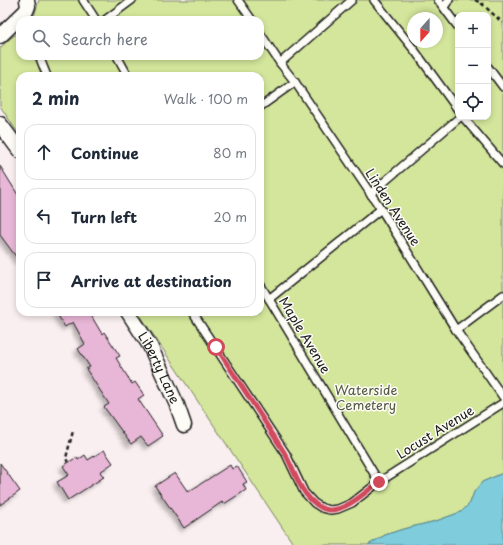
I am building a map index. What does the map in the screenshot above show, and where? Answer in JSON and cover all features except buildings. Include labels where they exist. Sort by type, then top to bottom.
[{"type":"street","points":[[24,16],[28,6],[27,0]]},
{"type":"street","points":[[0,36],[16,23]]},
{"type":"street","points":[[0,124],[16,146]]},
{"type":"street","name":"Liberty Lane","points":[[131,316],[150,346],[177,404],[184,425]]},
{"type":"lane","points":[[83,0],[93,16]]},
{"type":"lane","points":[[110,16],[132,0]]},
{"type":"lane","points":[[238,0],[249,16]]},
{"type":"lane","points":[[280,63],[352,0]]},
{"type":"lane","points":[[374,0],[455,106]]},
{"type":"lane","points":[[438,0],[455,23]]},
{"type":"lane","points":[[444,7],[449,0]]},
{"type":"lane","name":"Linden Avenue","points":[[264,39],[381,209],[456,330],[503,396]]},
{"type":"lane","points":[[41,60],[45,72]]},
{"type":"lane","points":[[119,60],[126,72]]},
{"type":"lane","points":[[491,71],[503,87]]},
{"type":"lane","points":[[264,104],[295,82]]},
{"type":"lane","points":[[370,194],[456,120]]},
{"type":"lane","points":[[466,120],[503,164]]},
{"type":"lane","points":[[269,299],[381,209]]},
{"type":"lane","name":"Maple Avenue","points":[[264,291],[379,482]]},
{"type":"lane","points":[[456,330],[503,295]]},
{"type":"lane","name":"Locust Avenue","points":[[195,316],[286,454],[304,492],[314,503],[322,508],[330,510],[338,509],[352,502],[379,482],[503,403]]},
{"type":"path","points":[[475,0],[503,23]]},
{"type":"path","points":[[68,463],[67,454],[73,431]]},
{"type":"green space","name":"Waterside Cemetery","points":[[39,0],[503,0],[503,473],[482,482],[474,492],[470,503],[461,512],[436,521],[385,535],[368,545],[294,545],[141,316],[264,316],[264,72],[16,72],[16,130],[0,106],[0,48],[16,34],[16,60],[264,60],[264,16],[34,16]]},
{"type":"water","points":[[503,473],[503,545],[368,545],[385,535],[436,521],[461,512],[470,503],[474,492],[482,482]]},
{"type":"route","points":[[216,347],[286,454],[304,492],[314,503],[322,508],[330,510],[338,509],[352,502],[379,482]]}]
